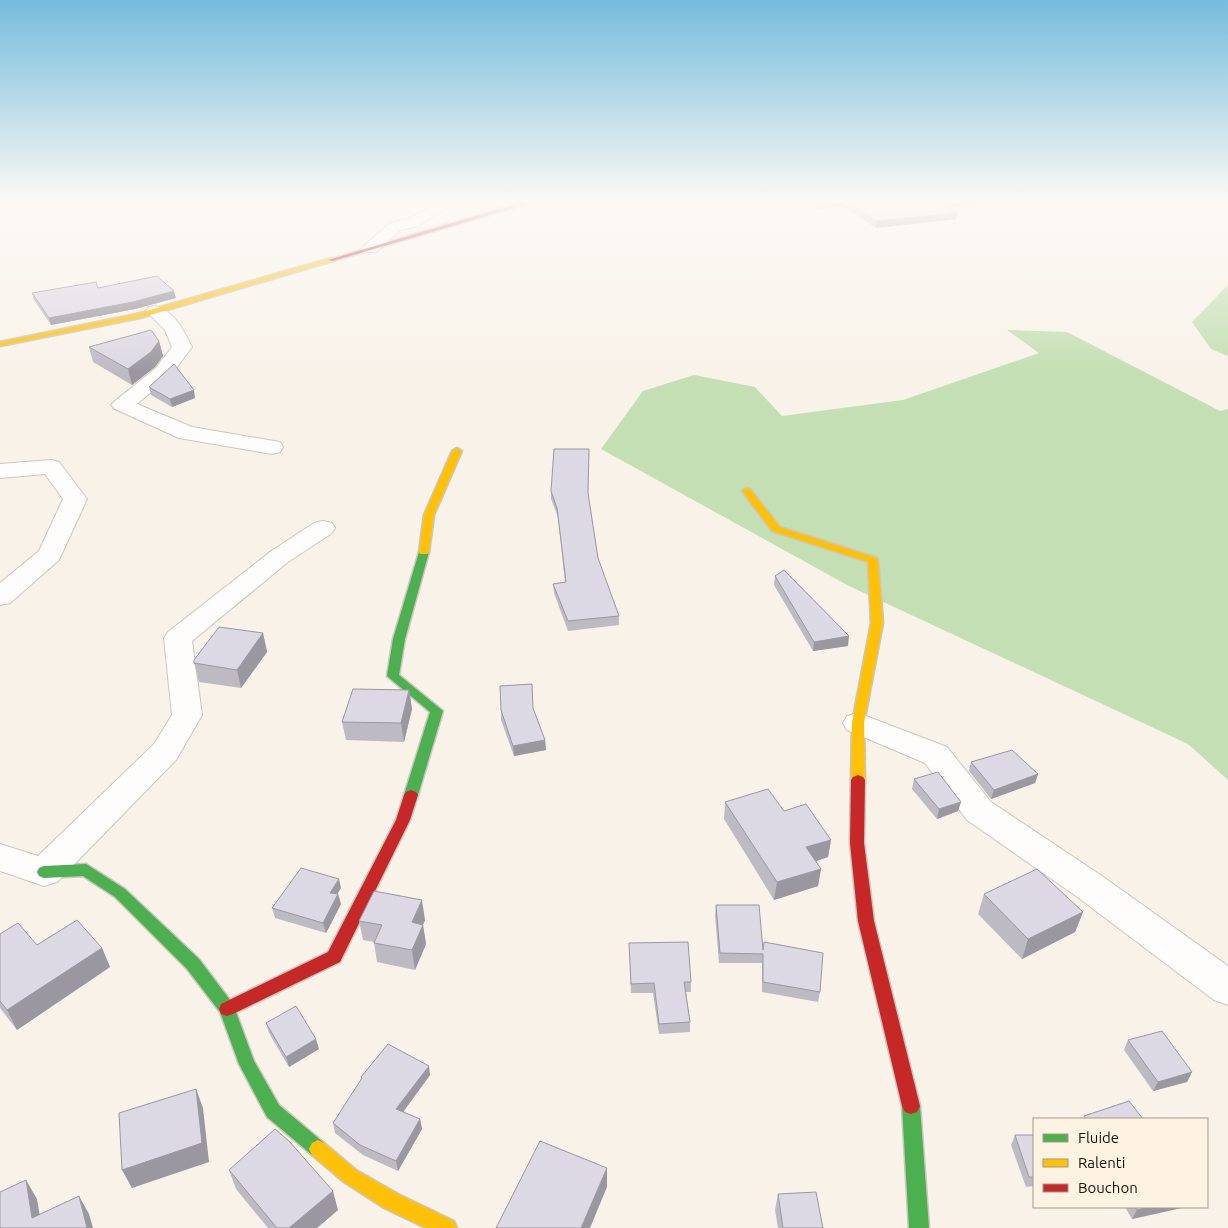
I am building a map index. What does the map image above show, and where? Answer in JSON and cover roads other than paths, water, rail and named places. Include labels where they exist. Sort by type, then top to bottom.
[{"type":"street","points":[[0,344],[155,311],[338,258]]},
{"type":"street","points":[[155,311],[173,328],[182,347],[175,359],[152,382],[122,405],[187,432],[272,447]]},
{"type":"street","points":[[227,1009],[334,957],[403,820],[437,711],[393,676],[399,638],[423,556],[429,515],[457,451]]},
{"type":"street","points":[[0,471],[51,466],[75,499],[50,555],[0,597]]},
{"type":"street","points":[[747,491],[776,529],[873,560],[877,623],[858,723],[857,843],[866,921],[913,1114],[919,1228]]},
{"type":"street","points":[[44,872],[165,752],[188,716],[178,638],[279,557],[323,528]]},
{"type":"street","points":[[858,723],[936,754],[979,811],[1089,886],[1228,988]]},
{"type":"street","points":[[0,857],[44,872],[86,870],[120,893],[193,964],[227,1009],[248,1064],[273,1110],[350,1176],[391,1201],[446,1228]]}]
